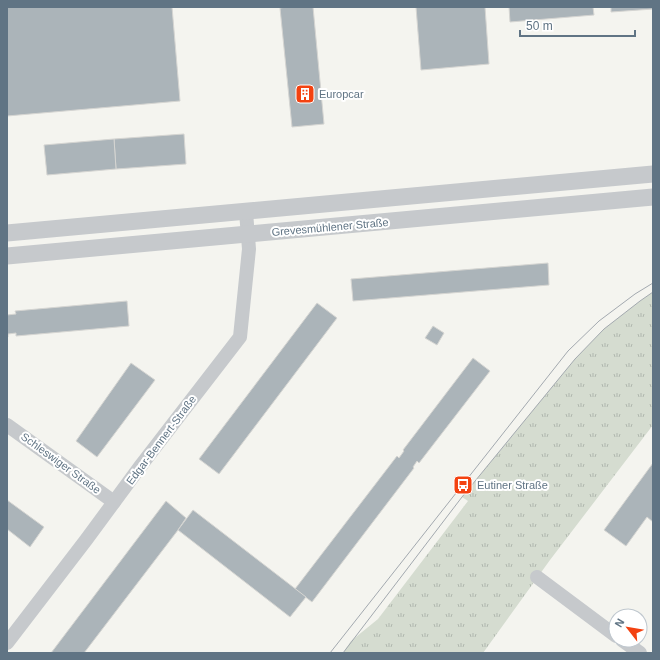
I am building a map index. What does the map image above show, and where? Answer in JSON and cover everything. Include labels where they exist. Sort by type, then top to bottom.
[{"type":"street","name":"Grevesmühlener Straße","points":[[7,233],[653,174]]},
{"type":"street","name":"Grevesmühlener Straße","points":[[7,256],[653,197]]},
{"type":"street","name":"Edgar-Bennert-Straße","points":[[7,643],[240,337],[249,249],[246,212]]},
{"type":"street","name":"Schleswiger Straße","points":[[7,425],[114,502]]},
{"type":"street","points":[[537,577],[608,630]]},
{"type":"green space","points":[[653,292],[653,425],[550,560],[483,653],[343,653],[351,641],[378,619],[468,501],[462,497],[575,359],[604,329]]},
{"type":"building","points":[[7,7],[172,7],[180,101],[7,116]]},
{"type":"building","name":"Europcar","points":[[313,7],[324,124],[292,127],[280,8]]},
{"type":"building","points":[[416,7],[485,7],[489,64],[421,70]]},
{"type":"building","points":[[509,7],[593,7],[594,15],[510,22]]},
{"type":"building","points":[[611,7],[653,7],[653,9],[611,12]]},
{"type":"building","points":[[184,134],[186,164],[116,169],[114,139]]},
{"type":"building","points":[[114,139],[116,169],[47,175],[44,145]]},
{"type":"building","points":[[548,263],[549,285],[353,301],[351,279]]},
{"type":"building","points":[[127,301],[129,326],[16,336],[16,333],[8,334],[7,337],[7,315],[16,314],[15,311]]},
{"type":"building","points":[[317,303],[337,318],[219,474],[199,459]]},
{"type":"building","points":[[433,326],[444,333],[437,345],[425,338]]},
{"type":"building","points":[[473,358],[490,371],[419,463],[417,461],[413,467],[414,468],[312,602],[295,589],[397,456],[399,458],[404,451],[403,450]]},
{"type":"building","points":[[131,363],[155,380],[97,457],[76,441]]},
{"type":"building","points":[[653,463],[653,522],[647,517],[626,546],[604,530]]},
{"type":"building","points":[[7,500],[44,527],[30,547],[7,529]]},
{"type":"building","points":[[166,501],[186,518],[178,530],[84,653],[51,653]]},
{"type":"building","points":[[193,510],[306,597],[290,617],[178,530]]},
{"type":"tram line","points":[[330,653],[568,351],[599,321],[635,294],[653,283]]},
{"type":"tram line","points":[[343,653],[462,497],[575,359],[604,329],[653,292]]},
{"type":"place","name":"Europcar","points":[[305,94]]},
{"type":"place","name":"Eutiner Straße","points":[[463,485]]}]
